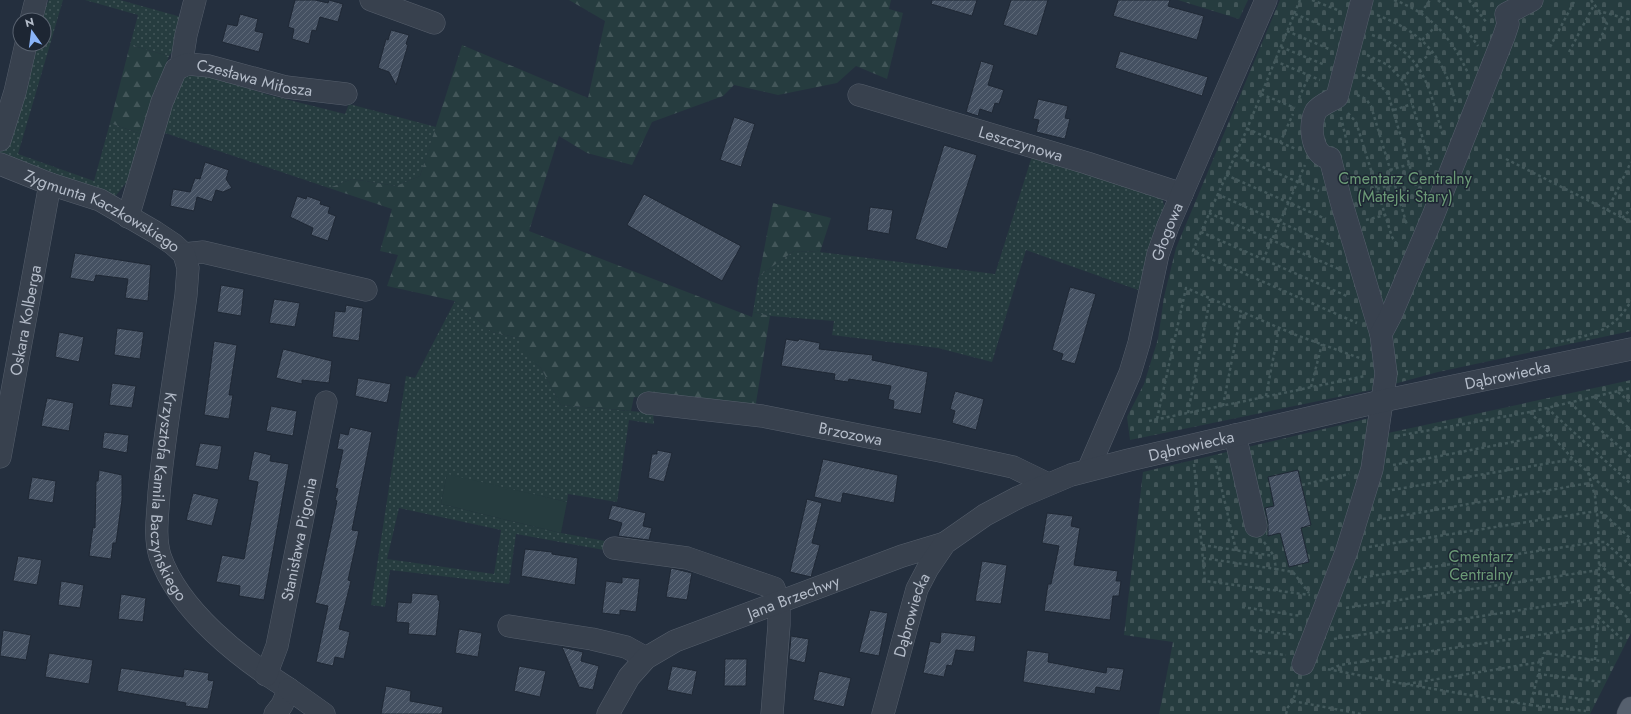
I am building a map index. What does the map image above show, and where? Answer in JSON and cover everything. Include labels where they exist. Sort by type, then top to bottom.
[{"type":"main road","points":[[1628,714],[1631,708]]},
{"type":"street","points":[[33,12],[36,0]]},
{"type":"street","points":[[181,67],[186,35],[195,0]]},
{"type":"street","points":[[371,0],[434,23]]},
{"type":"street","name":"Głogowa","points":[[1088,470],[1130,373],[1158,254],[1182,194],[1266,0]]},
{"type":"street","points":[[1381,334],[1391,315],[1437,207],[1496,57],[1508,24],[1502,7],[1532,0]]},
{"type":"street","points":[[0,140],[15,92],[24,52]]},
{"type":"street","points":[[1317,623],[1347,550],[1372,469],[1386,369],[1381,334],[1375,308],[1358,257],[1360,228],[1341,201],[1330,158],[1313,153],[1314,116],[1349,53]]},
{"type":"street","name":"Czesława Miłosza","points":[[128,217],[162,102],[176,69],[188,64],[209,66],[286,87],[346,94]]},
{"type":"street","name":"Leszczynowa","points":[[859,95],[1087,163],[1182,194]]},
{"type":"street","name":"Zygmunta Kaczkowskiego","points":[[0,164],[50,184],[100,200],[167,240],[184,254],[203,252],[366,290]]},
{"type":"street","name":"Oskara Kolberga","points":[[0,457],[50,184]]},
{"type":"street","name":"Krzysztofa Kamila Baczyńskiego","points":[[184,254],[188,268],[186,295],[162,462],[157,524],[160,554],[166,570],[176,588],[206,624],[266,675],[289,689],[324,714]]},
{"type":"street","name":"Dąbrowiecka","points":[[883,714],[917,589],[928,568],[945,543],[985,515],[1019,497],[1048,484],[1088,470],[1150,455],[1382,401],[1631,349]]},
{"type":"street","name":"Stanisława Pigonia","points":[[266,675],[277,646],[326,402]]},
{"type":"street","name":"Brzozowa","points":[[648,403],[762,416],[940,451],[1013,467],[1048,484]]},
{"type":"street","points":[[1235,435],[1256,526]]},
{"type":"street","name":"Jana Brzechwy","points":[[608,714],[629,677],[646,658],[675,641],[902,556],[945,543]]},
{"type":"street","points":[[614,548],[687,558],[774,588],[779,602],[779,625],[772,714]]},
{"type":"street","points":[[509,626],[592,639],[626,647],[646,658]]},
{"type":"street","points":[[275,714],[282,704],[289,689]]},
{"type":"path","points":[[1300,0],[1247,129],[1192,251],[1381,334]]},
{"type":"path","points":[[1312,0],[1349,53],[1388,94],[1421,199],[1437,207]]},
{"type":"path","points":[[1394,0],[1421,13],[1437,25],[1451,42],[1469,75],[1486,82]]},
{"type":"path","points":[[1421,13],[1430,0]]},
{"type":"path","points":[[1438,0],[1460,21],[1482,51],[1496,57]]},
{"type":"path","points":[[1550,47],[1576,0]]},
{"type":"path","points":[[1591,0],[1607,24],[1599,42]]},
{"type":"path","points":[[1569,52],[1594,5]]},
{"type":"path","points":[[1599,11],[1631,20]]},
{"type":"path","points":[[1295,14],[1349,53],[1362,97],[1369,102],[1409,232]]},
{"type":"path","points":[[1422,40],[1437,25]]},
{"type":"path","points":[[1281,47],[1349,53],[1405,27],[1433,51],[1444,70],[1459,110],[1471,119]]},
{"type":"path","points":[[1288,31],[1349,53],[1384,62],[1402,78],[1406,84],[1413,104],[1432,170]]},
{"type":"path","points":[[1275,62],[1349,53],[1392,43],[1407,53],[1417,65],[1429,86],[1444,138],[1461,146]]},
{"type":"path","points":[[1402,78],[1433,51]]},
{"type":"path","points":[[1349,53],[1349,151]]},
{"type":"path","points":[[1349,53],[1351,115],[1356,122],[1392,238],[1396,244],[1396,248]]},
{"type":"path","points":[[1261,94],[1295,108]]},
{"type":"path","points":[[1394,110],[1413,104]]},
{"type":"path","points":[[1247,129],[1313,153],[1297,182],[1263,260]]},
{"type":"path","points":[[1235,155],[1341,201]]},
{"type":"path","points":[[1506,159],[1631,222]]},
{"type":"path","points":[[1607,211],[1631,162]]},
{"type":"path","points":[[1390,170],[1410,164]]},
{"type":"path","points":[[1226,175],[1288,202],[1360,228],[1366,213]]},
{"type":"path","points":[[1377,189],[1394,184]]},
{"type":"path","points":[[1217,194],[1358,257]]},
{"type":"path","points":[[1622,218],[1631,210]]},
{"type":"path","points":[[1209,213],[1366,281]]},
{"type":"path","points":[[1201,232],[1375,308]]},
{"type":"path","points":[[1396,244],[1403,243]]},
{"type":"path","points":[[1158,419],[1186,288],[1279,328],[1386,369],[1421,374]]},
{"type":"path","points":[[1188,413],[1210,299]]},
{"type":"path","points":[[1550,344],[1606,329],[1621,315],[1631,301]]},
{"type":"path","points":[[1223,406],[1241,312]]},
{"type":"path","points":[[1266,396],[1279,328]]},
{"type":"path","points":[[1312,387],[1322,344]]},
{"type":"path","points":[[1149,421],[1312,387],[1386,369]]},
{"type":"path","points":[[1377,439],[1530,412],[1631,388]]},
{"type":"path","points":[[1618,391],[1631,404]]},
{"type":"path","points":[[1594,396],[1631,430]]},
{"type":"path","points":[[1570,402],[1631,457]]},
{"type":"path","points":[[1547,408],[1631,484]]},
{"type":"path","points":[[1530,412],[1572,459],[1631,511]]},
{"type":"path","points":[[1302,486],[1372,469],[1550,434]]},
{"type":"path","points":[[1215,459],[1236,550]]},
{"type":"path","points":[[1364,493],[1373,494],[1572,459]]},
{"type":"path","points":[[1194,463],[1205,581],[1317,623]]},
{"type":"path","points":[[1588,472],[1598,511],[1598,626],[1595,660]]},
{"type":"path","points":[[1355,524],[1590,483]]},
{"type":"path","points":[[1347,550],[1598,511],[1603,513],[1631,539]]},
{"type":"path","points":[[1256,526],[1262,539],[1274,556],[1276,569]]},
{"type":"path","points":[[1250,651],[1317,623],[1598,542],[1605,542],[1631,566]]},
{"type":"path","points":[[1202,545],[1274,556]]},
{"type":"path","points":[[1203,558],[1292,572],[1317,623],[1330,670]]},
{"type":"path","points":[[1599,563],[1631,593]]},
{"type":"path","points":[[1242,607],[1317,623],[1599,570]]},
{"type":"path","points":[[1598,589],[1630,620]]},
{"type":"path","points":[[1253,630],[1598,598]]},
{"type":"path","points":[[1598,617],[1622,639]]},
{"type":"path","points":[[1286,714],[1288,707],[1293,701],[1317,623]]},
{"type":"path","points":[[1330,670],[1355,663],[1598,626]]},
{"type":"path","points":[[1530,705],[1544,653],[1609,662]]},
{"type":"path","points":[[1404,684],[1541,662]]},
{"type":"path","points":[[1330,670],[1530,705],[1586,711]]},
{"type":"path","points":[[1538,674],[1602,682]]},
{"type":"path","points":[[1533,693],[1592,700]]},
{"type":"path","points":[[1293,701],[1361,714]]},
{"type":"green space","points":[[49,0],[63,0],[52,38],[52,12],[44,12]]},
{"type":"green space","points":[[85,0],[120,0],[181,17],[175,48],[169,56],[130,45],[138,15]]},
{"type":"green space","points":[[569,0],[891,0],[889,9],[903,13],[887,79],[856,66],[837,83],[778,95],[734,85],[723,96],[652,122],[632,165],[587,153],[559,136],[529,231],[752,317],[753,312],[770,316],[755,409],[634,397],[631,411],[561,405],[541,368],[520,347],[523,339],[492,332],[455,301],[387,286],[398,255],[380,251],[392,209],[329,188],[352,179],[396,186],[420,176],[462,45],[588,98],[605,21]]},
{"type":"green space","points":[[1178,0],[1248,0],[1239,19]]},
{"type":"green space","name":"Cmentarz Centralny (Matejki Stary)","points":[[1280,0],[1631,0],[1631,331],[1438,372],[1372,390],[1130,440],[1127,417],[1144,384],[1158,339],[1164,297],[1176,248]]},
{"type":"green space","points":[[130,45],[169,56],[141,134],[110,123]]},
{"type":"green space","points":[[30,52],[48,52],[18,154],[94,181],[110,123],[141,134],[130,178],[114,198],[1,157],[0,153]]},
{"type":"green space","points":[[196,72],[269,95],[345,114],[349,104],[436,127],[420,176],[396,186],[352,179],[329,188],[162,132],[169,105],[176,87],[187,75]]},
{"type":"green space","points":[[1032,156],[1162,198],[1165,208],[1138,290],[1026,250],[992,362],[938,348],[832,335],[834,321],[771,316],[753,312],[759,276],[794,251],[820,252],[995,274]]},
{"type":"green space","points":[[773,203],[831,218],[820,252],[794,251],[759,276]]},
{"type":"green space","points":[[455,301],[492,332],[523,339],[536,364],[541,368],[561,405],[653,413],[654,424],[629,420],[617,502],[568,494],[567,502],[447,475],[441,504],[561,533],[605,541],[604,550],[516,534],[509,584],[390,570],[385,607],[371,605],[406,376],[415,378]],"holes":[[[399,508],[501,530],[494,574],[387,559]]]},
{"type":"green space","name":"Cmentarz Centralny","points":[[1631,380],[1631,633],[1590,714],[1159,714],[1173,642],[1124,635],[1143,472],[1370,418],[1388,433]]},
{"type":"green space","points":[[447,474],[567,502],[561,533],[441,504]]},
{"type":"building","points":[[295,0],[315,0],[328,3],[329,0],[343,4],[338,22],[320,17],[316,31],[312,30],[309,44],[292,39],[294,29],[288,27]]},
{"type":"building","points":[[932,0],[977,0],[972,16],[931,4]]},
{"type":"building","points":[[1011,0],[1048,0],[1037,36],[1003,25]]},
{"type":"building","points":[[1118,0],[1170,0],[1168,6],[1204,16],[1197,40],[1113,16]]},
{"type":"building","points":[[240,14],[258,19],[255,31],[264,33],[259,52],[222,42],[227,24],[237,26]]},
{"type":"building","points":[[391,30],[409,35],[406,44],[408,45],[396,85],[389,72],[378,68],[386,39],[388,40]]},
{"type":"building","points":[[1120,51],[1208,77],[1202,96],[1115,68]]},
{"type":"building","points":[[981,61],[994,65],[988,85],[1004,90],[999,104],[995,103],[992,113],[980,109],[978,116],[966,112]]},
{"type":"building","points":[[1038,99],[1068,106],[1065,118],[1070,119],[1065,139],[1036,132],[1039,120],[1033,119]]},
{"type":"building","points":[[734,117],[755,124],[741,167],[720,160]]},
{"type":"building","points":[[944,145],[977,155],[947,249],[915,239]]},
{"type":"building","points":[[205,162],[229,170],[226,179],[232,188],[223,192],[216,190],[212,202],[197,197],[194,211],[170,206],[173,189],[190,192],[195,178],[200,179]]},
{"type":"building","points":[[644,194],[741,246],[722,281],[627,225]]},
{"type":"building","points":[[297,196],[306,199],[307,196],[321,201],[320,204],[330,207],[328,213],[336,216],[328,241],[311,235],[313,228],[290,217]]},
{"type":"building","points":[[870,207],[893,210],[889,234],[867,230]]},
{"type":"building","points":[[75,253],[151,265],[148,301],[125,298],[128,279],[96,275],[94,282],[70,278]]},
{"type":"building","points":[[221,285],[244,289],[241,316],[217,312]]},
{"type":"building","points":[[1070,287],[1096,294],[1075,364],[1061,360],[1063,354],[1052,350]]},
{"type":"building","points":[[274,299],[300,303],[295,327],[269,323]]},
{"type":"building","points":[[346,305],[363,308],[359,341],[332,337],[335,311],[345,312]]},
{"type":"building","points":[[117,328],[144,332],[140,359],[114,355]]},
{"type":"building","points":[[59,332],[84,337],[79,362],[55,357]]},
{"type":"building","points":[[786,339],[798,341],[799,339],[820,343],[819,349],[873,355],[872,360],[928,372],[921,414],[893,409],[894,401],[888,399],[891,386],[849,379],[848,382],[834,380],[835,374],[781,366]]},
{"type":"building","points":[[214,341],[237,345],[229,395],[233,395],[229,419],[204,415]]},
{"type":"building","points":[[283,349],[332,361],[329,383],[302,380],[302,384],[276,378]]},
{"type":"building","points":[[358,378],[391,384],[387,403],[355,396]]},
{"type":"building","points":[[112,383],[136,386],[132,408],[109,405]]},
{"type":"building","points":[[955,391],[984,399],[976,430],[952,423],[955,411],[950,409]]},
{"type":"building","points":[[47,398],[74,403],[69,431],[41,426]]},
{"type":"building","points":[[271,406],[297,411],[293,436],[266,431]]},
{"type":"building","points":[[350,427],[372,432],[352,530],[359,531],[348,580],[351,581],[339,629],[350,632],[344,659],[335,657],[333,666],[316,662],[328,606],[315,603],[337,501],[335,500],[338,489],[335,488],[343,450],[337,449],[340,433],[348,435]]},
{"type":"building","points":[[104,432],[129,435],[127,453],[102,448]]},
{"type":"building","points":[[200,443],[222,446],[218,470],[195,466]]},
{"type":"building","points":[[657,450],[672,453],[664,482],[648,478],[652,454],[657,454]]},
{"type":"building","points":[[254,451],[271,455],[270,461],[289,464],[264,600],[239,596],[240,586],[216,582],[222,555],[244,559],[258,482],[248,480]]},
{"type":"building","points":[[823,459],[898,475],[894,503],[843,493],[841,503],[814,497]]},
{"type":"building","points":[[99,470],[122,475],[122,500],[116,543],[113,543],[111,559],[89,556],[93,527],[95,528],[96,481],[98,481]]},
{"type":"building","points":[[1298,470],[1311,525],[1301,528],[1309,562],[1289,567],[1280,533],[1268,536],[1268,523],[1265,508],[1274,506],[1268,477]]},
{"type":"building","points":[[32,477],[56,481],[53,503],[28,499]]},
{"type":"building","points":[[193,493],[219,499],[212,526],[186,520]]},
{"type":"building","points":[[807,499],[822,503],[812,543],[820,545],[811,577],[790,572]]},
{"type":"building","points":[[612,505],[646,513],[643,526],[652,528],[649,540],[618,536],[622,523],[608,519]]},
{"type":"building","points":[[1047,513],[1073,516],[1071,526],[1080,528],[1074,565],[1118,571],[1116,581],[1121,581],[1119,596],[1113,596],[1110,620],[1044,611],[1048,584],[1051,584],[1059,546],[1042,543]]},
{"type":"building","points":[[525,549],[552,552],[552,554],[578,558],[575,585],[521,576]]},
{"type":"building","points":[[18,556],[42,560],[37,585],[13,581]]},
{"type":"building","points":[[982,561],[1007,565],[1001,604],[975,601]]},
{"type":"building","points":[[671,568],[692,573],[687,600],[666,597]]},
{"type":"building","points":[[622,577],[640,579],[636,612],[620,610],[620,615],[602,613],[606,581],[622,583]]},
{"type":"building","points":[[61,581],[84,585],[80,608],[58,605]]},
{"type":"building","points":[[412,593],[438,595],[438,600],[440,601],[436,636],[408,634],[409,623],[396,622],[398,602],[411,603]]},
{"type":"building","points":[[121,594],[146,598],[143,622],[118,619]]},
{"type":"building","points":[[870,610],[888,613],[879,656],[859,652]]},
{"type":"building","points":[[459,629],[482,633],[478,657],[455,653]]},
{"type":"building","points":[[3,630],[31,635],[26,660],[0,656]]},
{"type":"building","points":[[941,632],[976,636],[974,652],[956,650],[952,666],[947,665],[944,677],[923,673],[930,641],[940,643]]},
{"type":"building","points":[[791,636],[809,639],[805,663],[789,659]]},
{"type":"building","points":[[562,647],[583,652],[581,661],[599,666],[593,690],[579,687]]},
{"type":"building","points":[[1027,650],[1049,653],[1048,662],[1106,673],[1107,667],[1124,669],[1120,691],[1096,687],[1095,694],[1023,682]]},
{"type":"building","points":[[49,653],[93,660],[89,684],[45,677]]},
{"type":"building","points":[[725,659],[747,659],[746,686],[724,686]]},
{"type":"building","points":[[519,666],[546,671],[540,697],[514,691]]},
{"type":"building","points":[[672,666],[697,671],[692,695],[667,690]]},
{"type":"building","points":[[121,668],[183,677],[184,669],[209,673],[208,680],[214,681],[208,709],[185,706],[186,703],[117,691]]},
{"type":"building","points":[[819,671],[851,678],[844,707],[813,700]]},
{"type":"building","points":[[386,686],[411,691],[410,701],[443,707],[442,714],[381,714]]}]
